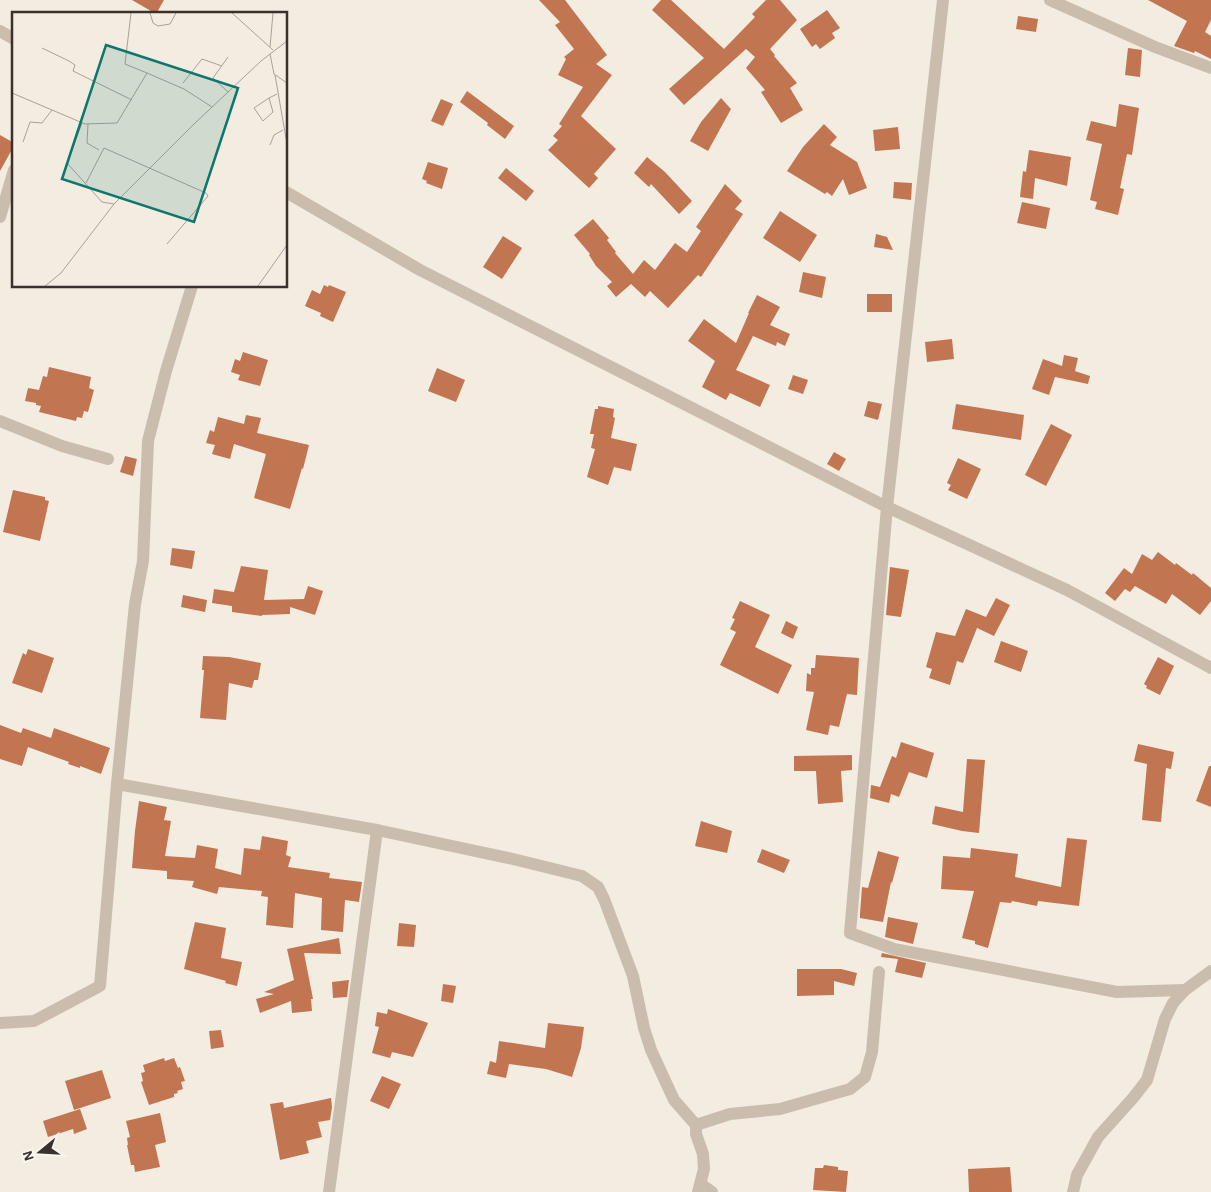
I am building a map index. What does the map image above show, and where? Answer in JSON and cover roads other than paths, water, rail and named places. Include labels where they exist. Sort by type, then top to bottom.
[{"type":"street","points":[[943,0],[887,507],[850,932],[894,949],[1117,992],[1185,990]]},
{"type":"street","points":[[1050,0],[1155,47],[1211,68]]},
{"type":"street","points":[[0,31],[12,38]]},
{"type":"street","points":[[0,217],[12,177]]},
{"type":"street","points":[[288,193],[420,270],[887,507],[1067,590],[1211,668]]},
{"type":"street","points":[[0,1024],[34,1020],[100,986],[117,784],[135,604],[143,561],[148,441],[166,371],[191,288]]},
{"type":"street","points":[[0,421],[62,446],[108,459]]},
{"type":"street","points":[[117,784],[377,830],[582,876],[598,887],[604,899],[634,976],[644,1028],[651,1050],[674,1100],[696,1125],[696,1134],[703,1154],[704,1169],[699,1188],[712,1192]]},
{"type":"street","points":[[329,1192],[377,830]]},
{"type":"street","points":[[1074,1192],[1077,1175],[1098,1137],[1147,1080],[1165,1019],[1173,1003],[1185,990],[1211,971]]},
{"type":"street","points":[[696,1125],[730,1114],[780,1109],[850,1089],[864,1077],[872,1052],[879,972]]}]
